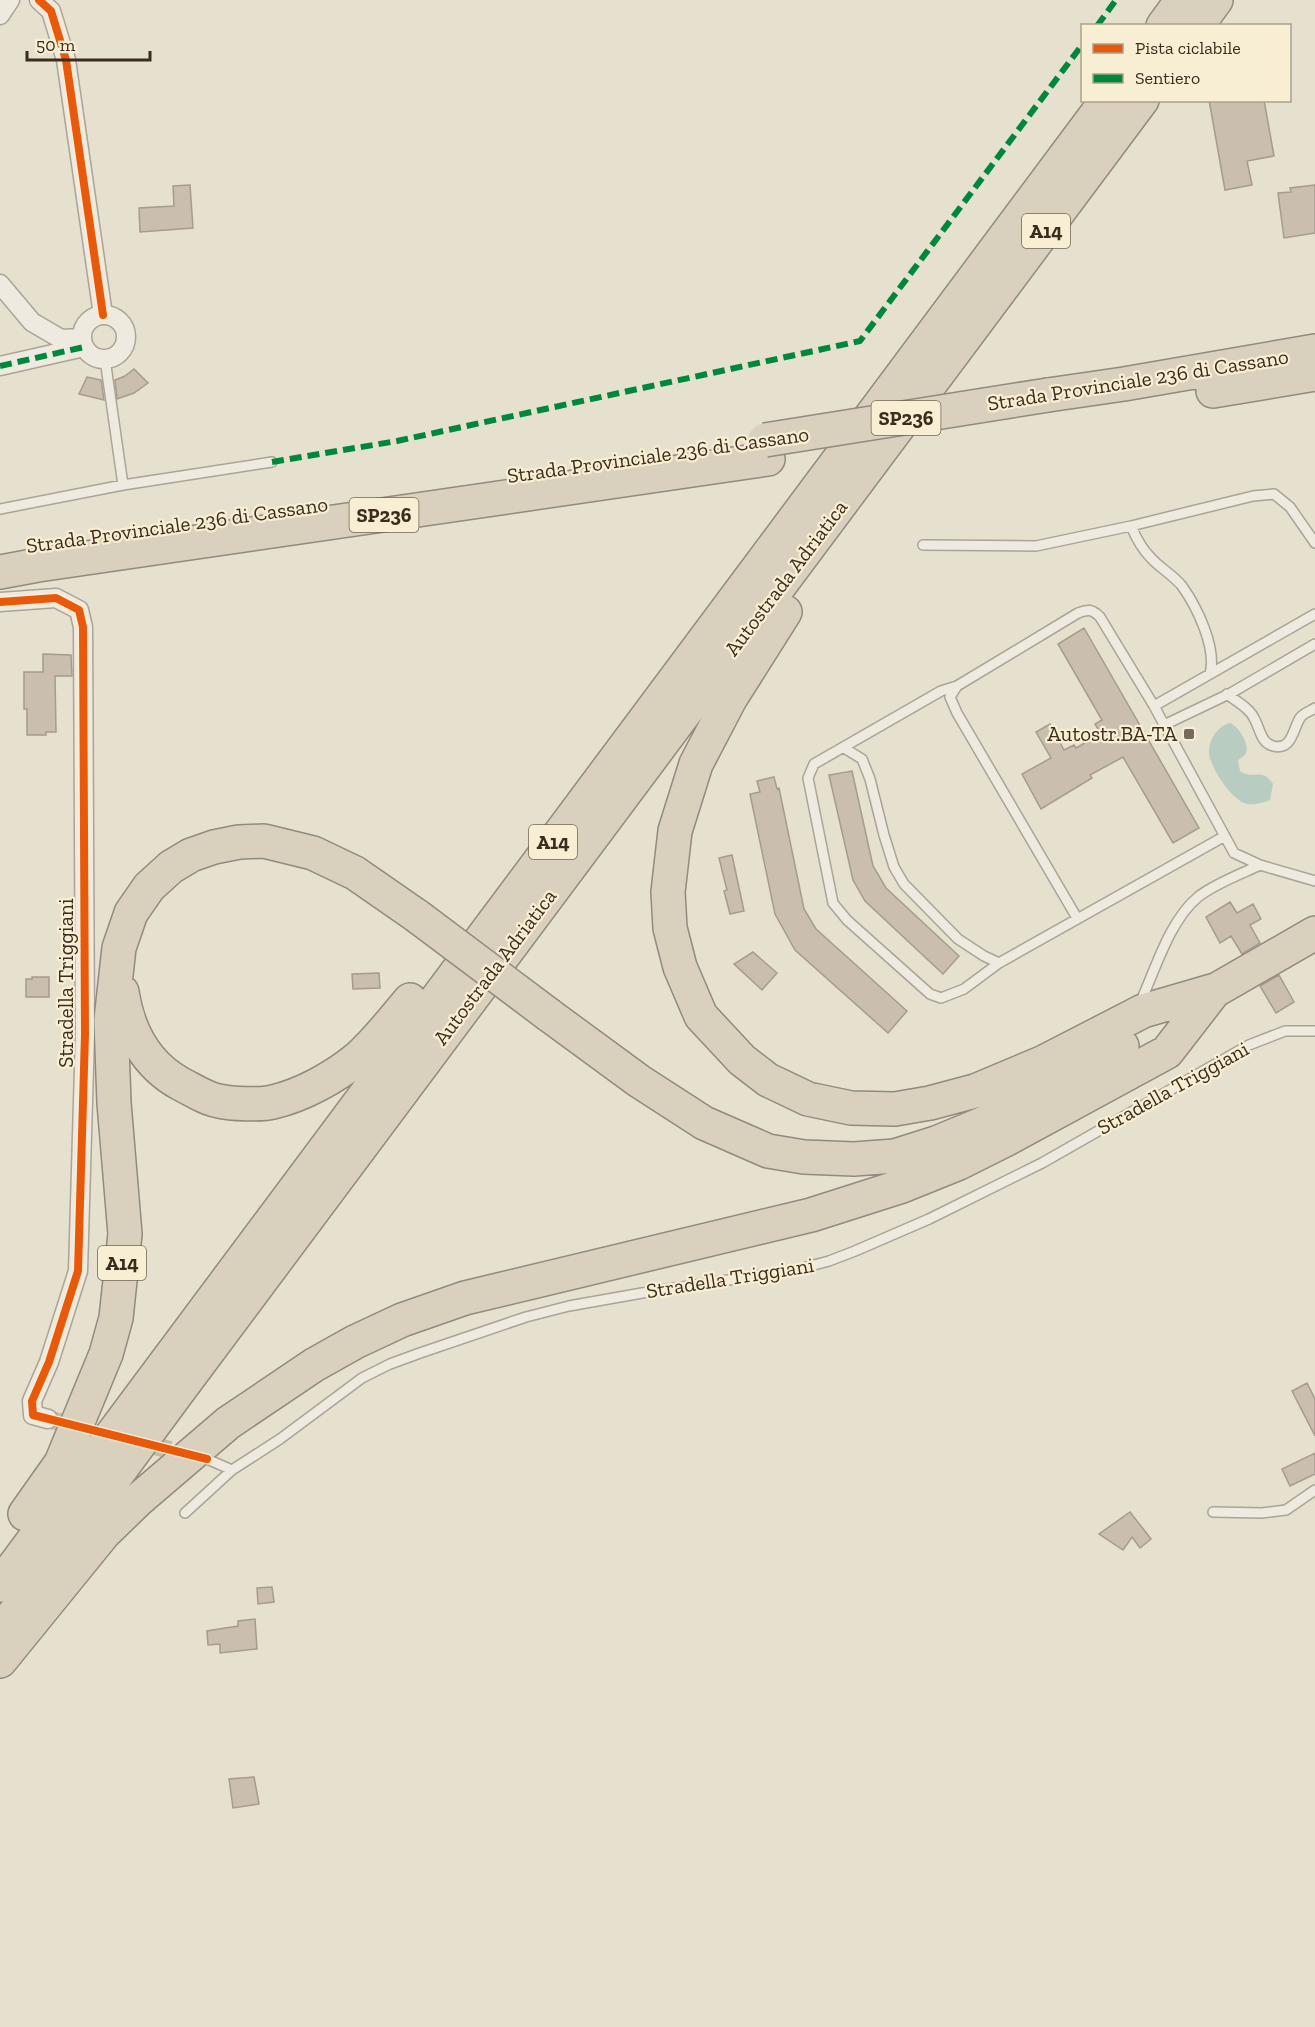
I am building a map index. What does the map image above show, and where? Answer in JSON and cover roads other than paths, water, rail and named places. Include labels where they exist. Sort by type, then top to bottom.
[{"type":"highway","points":[[1164,24],[1182,0]]},
{"type":"highway","points":[[1198,24],[1216,0]]},
{"type":"highway","name":"Autostrada Adriatica","points":[[0,1585],[1106,102]]},
{"type":"highway","name":"Autostrada Adriatica","points":[[0,1633],[1141,102]]},
{"type":"highway","name":"Strada Provinciale 236 di Cassano","points":[[1050,406],[1125,384],[1315,351]]},
{"type":"highway","name":"A14","points":[[949,360],[912,430],[860,511],[780,619],[730,699],[696,764],[675,831],[668,892],[670,928],[680,967],[701,1016],[742,1060],[768,1080],[808,1099],[851,1108],[895,1108],[930,1103],[975,1091],[1044,1062],[1143,1011],[1215,990]]},
{"type":"highway","name":"Strada Provinciale 236 di Cassano","points":[[0,572],[1050,406],[1263,384],[1315,374]]},
{"type":"highway","points":[[1263,384],[1315,380]]},
{"type":"highway","name":"Strada Provinciale 236 di Cassano","points":[[0,551],[766,450]]},
{"type":"highway","name":"A14","points":[[118,948],[121,990],[125,1013],[133,1035],[153,1064],[176,1081],[218,1101],[228,1102],[272,1102],[313,1087],[357,1058],[379,1037],[630,740]]},
{"type":"highway","name":"A14","points":[[0,1549],[61,1463],[106,1354],[116,1318],[124,1234],[111,1041],[118,948],[131,913],[149,887],[191,855],[239,842],[264,841],[313,854],[355,873],[417,916],[639,1081],[704,1123],[768,1151],[804,1157],[854,1160],[895,1156],[936,1143],[989,1121],[1151,1030],[1215,990]]},
{"type":"highway","points":[[0,1661],[104,1533],[138,1500],[228,1423],[314,1365],[355,1342],[402,1320],[465,1298],[811,1215],[902,1186],[949,1167],[1005,1140],[1167,1052],[1215,990],[1315,933]]},
{"type":"street","points":[[0,15],[10,0]]},
{"type":"street","points":[[39,0],[51,11],[66,60],[103,315]]},
{"type":"street","points":[[0,284],[32,322],[61,339],[83,342]]},
{"type":"street","points":[[103,315],[110,316],[121,323],[126,336],[125,343],[118,354],[105,359],[93,356],[83,342],[82,331],[90,320],[103,315]]},
{"type":"street","points":[[0,366],[83,342]]},
{"type":"street","name":"Stradella Triggiani","points":[[0,602],[56,598],[79,610],[83,627],[85,1034],[78,1271],[50,1362],[32,1401],[33,1415],[48,1419]]},
{"type":"lane","points":[[105,359],[123,484]]},
{"type":"lane","points":[[0,509],[123,484],[272,462]]},
{"type":"lane","points":[[923,545],[1036,546],[1131,526],[1253,496],[1274,494],[1290,507],[1315,543]]},
{"type":"lane","points":[[1131,526],[1139,544],[1152,559],[1182,585],[1193,605],[1212,650],[1213,666],[1210,674]]},
{"type":"lane","points":[[1225,836],[999,963],[964,989],[941,998],[930,994],[847,920],[833,903],[808,778],[814,764],[941,690],[957,686],[1086,609],[1094,610],[1154,706],[1164,725],[1225,836],[1234,853],[1260,865],[1315,881]]},
{"type":"lane","points":[[1154,706],[1315,614]]},
{"type":"lane","points":[[1164,725],[1227,694],[1315,644]]},
{"type":"lane","points":[[957,686],[950,697],[957,713],[1077,918]]},
{"type":"lane","points":[[1227,694],[1248,710],[1255,719],[1264,741],[1271,746],[1285,745],[1294,732],[1300,716],[1315,708]]},
{"type":"lane","points":[[844,748],[862,759],[870,778],[894,867],[904,884],[958,939],[999,963]]},
{"type":"lane","points":[[1133,1016],[1159,959],[1186,909],[1199,896],[1260,865]]},
{"type":"lane","name":"Stradella Triggiani","points":[[185,1513],[232,1470],[280,1439],[362,1378],[390,1364],[526,1317],[569,1306],[795,1270],[829,1261],[929,1219],[1042,1163],[1249,1045],[1285,1031],[1315,1031]]},
{"type":"lane","points":[[207,1459],[232,1470]]},
{"type":"lane","points":[[1214,1512],[1262,1513],[1286,1510],[1315,1490]]},
{"type":"tunnel","points":[[48,1419],[194,1456]]},
{"type":"place","name":"Autostr.BA-TA","points":[[1189,734]]}]
